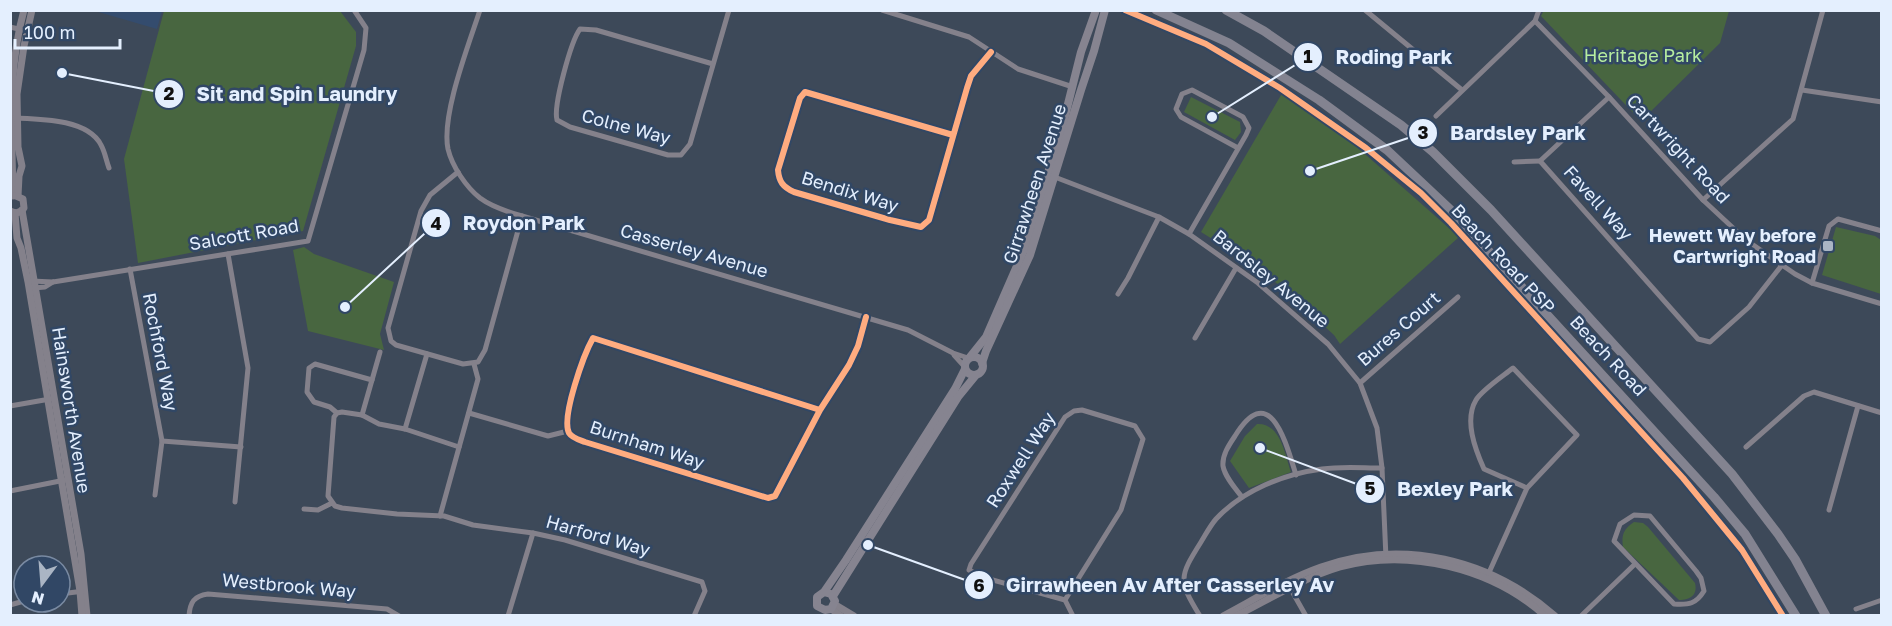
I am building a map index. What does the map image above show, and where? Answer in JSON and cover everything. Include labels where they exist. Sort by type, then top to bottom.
[{"type":"main road","name":"Girrawheen Avenue","points":[[1077,88],[1081,52],[1096,10]]},
{"type":"main road","name":"Girrawheen Avenue","points":[[830,607],[958,397],[981,371],[986,351],[1030,255],[1077,88],[1094,51],[1105,10]]},
{"type":"main road","name":"Beach Road","points":[[1156,10],[1229,43],[1287,78],[1387,150],[1421,180],[1498,260],[1714,497],[1745,534],[1796,615]]},
{"type":"main road","name":"Beach Road","points":[[1226,10],[1264,31],[1368,101],[1433,152],[1491,210],[1732,474],[1778,534],[1826,615]]},
{"type":"main road","name":"Girrawheen Avenue","points":[[816,600],[819,594],[824,592],[955,389],[967,362],[986,337],[1022,258],[1051,176]]},
{"type":"main road","points":[[976,375],[969,374],[967,362],[977,357],[982,363]]},
{"type":"main road","points":[[816,600],[819,608],[830,607],[824,592]]},
{"type":"main road","points":[[812,615],[816,600]]},
{"type":"street","points":[[14,196],[13,74],[23,30],[24,10]]},
{"type":"street","points":[[23,30],[32,10]]},
{"type":"street","name":"Salcott Road","points":[[32,285],[308,241],[364,51],[366,28],[354,10]]},
{"type":"street","name":"Casserley Avenue","points":[[480,10],[449,117],[448,148],[458,172],[481,199],[522,216],[920,334],[967,362]]},
{"type":"street","name":"Colne Way","points":[[713,64],[596,30],[580,29],[574,40],[557,101],[556,120],[570,127],[646,149],[668,155],[681,155],[690,144],[729,10]]},
{"type":"street","points":[[882,10],[978,40],[991,52],[1018,69],[1077,88]]},
{"type":"street","points":[[1365,10],[1462,90]]},
{"type":"street","points":[[1436,116],[1535,21],[1539,10]]},
{"type":"street","points":[[1703,200],[1793,119],[1824,10]]},
{"type":"street","name":"Cartwright Road","points":[[1535,21],[1609,97],[1703,200],[1746,240],[1812,283],[1881,304]]},
{"type":"street","points":[[10,27],[23,30]]},
{"type":"street","name":"Bendix Way","points":[[953,135],[805,92],[800,98],[778,176],[785,188],[794,192],[921,227],[928,220],[971,76],[991,52]]},
{"type":"street","points":[[1189,234],[1238,148],[1249,128],[1243,117],[1192,90],[1182,94],[1176,109],[1181,117],[1238,148]]},
{"type":"street","points":[[1802,90],[1881,102]]},
{"type":"street","name":"Favell Way","points":[[1514,162],[1540,161],[1609,97]]},
{"type":"street","points":[[15,118],[46,119],[86,129],[101,143],[109,168]]},
{"type":"street","name":"Favell Way","points":[[1540,161],[1698,339],[1710,342],[1749,307],[1782,265]]},
{"type":"street","points":[[458,172],[430,195],[415,228],[388,328],[391,341],[396,345],[463,364],[474,364],[482,358],[522,216]]},
{"type":"street","name":"Bardsley Avenue","points":[[1051,176],[1159,218],[1189,234],[1258,283],[1328,344],[1360,383],[1377,428],[1382,468],[1386,558]]},
{"type":"street","name":"Hainsworth Avenue","points":[[14,196],[24,202],[16,212],[16,238],[32,285],[87,615]]},
{"type":"street","points":[[1118,294],[1159,218]]},
{"type":"street","points":[[1812,283],[1829,225],[1838,219],[1881,231]]},
{"type":"street","points":[[228,254],[248,368],[235,502]]},
{"type":"street","points":[[1195,338],[1236,267]]},
{"type":"street","name":"Rochford Way","points":[[130,269],[162,441],[155,495]]},
{"type":"street","name":"Bures Court","points":[[1360,383],[1458,297]]},
{"type":"street","name":"Burnham Way","points":[[820,410],[593,338],[587,349],[568,413],[568,431],[585,442],[768,498],[775,496],[820,410],[849,365],[858,346],[866,317]]},
{"type":"street","points":[[362,415],[380,352]]},
{"type":"street","points":[[405,429],[427,354]]},
{"type":"street","points":[[372,380],[315,364],[309,368],[307,392],[314,402],[330,407],[336,412],[362,415],[379,424],[405,429],[459,447]]},
{"type":"street","points":[[440,516],[478,379],[474,364]]},
{"type":"street","points":[[1488,575],[1527,488],[1577,435],[1513,368],[1477,399],[1472,414],[1474,446],[1484,469],[1527,488]]},
{"type":"street","points":[[1746,447],[1804,396],[1814,392],[1881,413]]},
{"type":"street","points":[[10,406],[51,399]]},
{"type":"street","points":[[1829,510],[1858,405]]},
{"type":"street","name":"Roxwell Way","points":[[1082,410],[1135,426],[1143,439],[1121,510],[1065,600],[982,577],[969,570],[1065,417],[1074,411],[1082,410]]},
{"type":"street","points":[[336,412],[328,496],[334,507],[440,516],[473,525],[533,533]]},
{"type":"street","points":[[469,413],[548,436],[568,431]]},
{"type":"street","points":[[1242,497],[1223,468],[1223,459],[1241,426],[1256,413],[1264,414],[1278,426],[1296,475]]},
{"type":"street","points":[[162,441],[241,447]]},
{"type":"street","points":[[1200,615],[1183,585],[1187,564],[1215,521],[1242,497],[1263,486],[1322,469],[1382,468]]},
{"type":"street","points":[[10,491],[64,480]]},
{"type":"street","points":[[304,509],[318,510],[332,503]]},
{"type":"street","points":[[1634,515],[1650,516],[1696,571],[1701,578],[1704,591],[1698,601],[1685,605],[1674,604],[1635,564],[1614,541],[1620,524],[1634,515]]},
{"type":"street","name":"Harford Way","points":[[508,615],[533,533],[565,540],[702,582],[705,591],[694,615]]},
{"type":"street","points":[[1236,615],[1319,567],[1339,561],[1428,556],[1450,560],[1488,575],[1533,598],[1555,615]]},
{"type":"street","points":[[1581,615],[1635,564]]},
{"type":"street","points":[[1488,575],[1545,615]]},
{"type":"street","points":[[1223,615],[1289,585]]},
{"type":"street","points":[[1289,585],[1306,615]]},
{"type":"street","points":[[1812,589],[1820,615]]},
{"type":"street","points":[[72,592],[83,591]]},
{"type":"street","name":"Hainsworth Avenue","points":[[82,615],[83,591]]},
{"type":"street","name":"Westbrook Way","points":[[189,615],[193,600],[199,595],[208,594],[387,609],[399,615]]},
{"type":"street","points":[[1065,600],[1073,615]]},
{"type":"street","points":[[1856,609],[1881,600]]},
{"type":"street","points":[[830,607],[842,615]]},
{"type":"street","points":[[830,607],[854,615]]},
{"type":"shaded area","points":[[95,11],[162,11],[157,29]]},
{"type":"green space","name":"Heritage Park","points":[[1544,10],[1729,11],[1720,43],[1641,121],[1541,16]]},
{"type":"green space","points":[[164,11],[340,11],[356,32],[356,46],[303,231],[138,263],[124,159]]},
{"type":"green space","points":[[1284,90],[1315,110],[1459,237],[1340,344],[1334,335],[1262,270],[1201,232]]},
{"type":"green space","points":[[1191,97],[1240,122],[1241,132],[1235,140],[1184,112]]},
{"type":"green space","points":[[1836,227],[1875,236],[1881,240],[1881,294],[1822,275]]},
{"type":"green space","points":[[304,247],[314,254],[394,282],[380,334],[384,350],[308,331],[293,250]]},
{"type":"green space","points":[[1257,424],[1265,425],[1277,434],[1291,472],[1249,488],[1230,461],[1245,436]]},
{"type":"green space","points":[[1634,522],[1643,523],[1648,527],[1695,583],[1696,587],[1692,596],[1679,600],[1623,547],[1624,532]]},
{"type":"cycle path","name":"Beach Road PSP","points":[[1125,10],[1206,44],[1280,88],[1366,148],[1421,193],[1683,478],[1742,550],[1783,616]]},
{"type":"cycle path","points":[[953,135],[805,92],[800,98],[778,170],[782,184],[794,192],[921,227],[929,220],[971,76],[991,52]]},
{"type":"cycle path","points":[[820,410],[593,338],[575,386],[567,425],[570,435],[576,439],[768,498],[775,496],[820,410],[849,365],[858,346],[866,317]]},
{"type":"place","name":"Sit and Spin Laundry","points":[[62,73]]},
{"type":"place","name":"Roding Park","points":[[1212,117]]},
{"type":"place","name":"Bardsley Park","points":[[1310,171]]},
{"type":"place","name":"Hewett Way before Cartwright Road","points":[[1828,246]]},
{"type":"place","name":"Roydon Park","points":[[345,307]]},
{"type":"place","name":"Bexley Park","points":[[1260,448]]},
{"type":"place","name":"Girrawheen Av After Casserley Av","points":[[868,545]]}]
